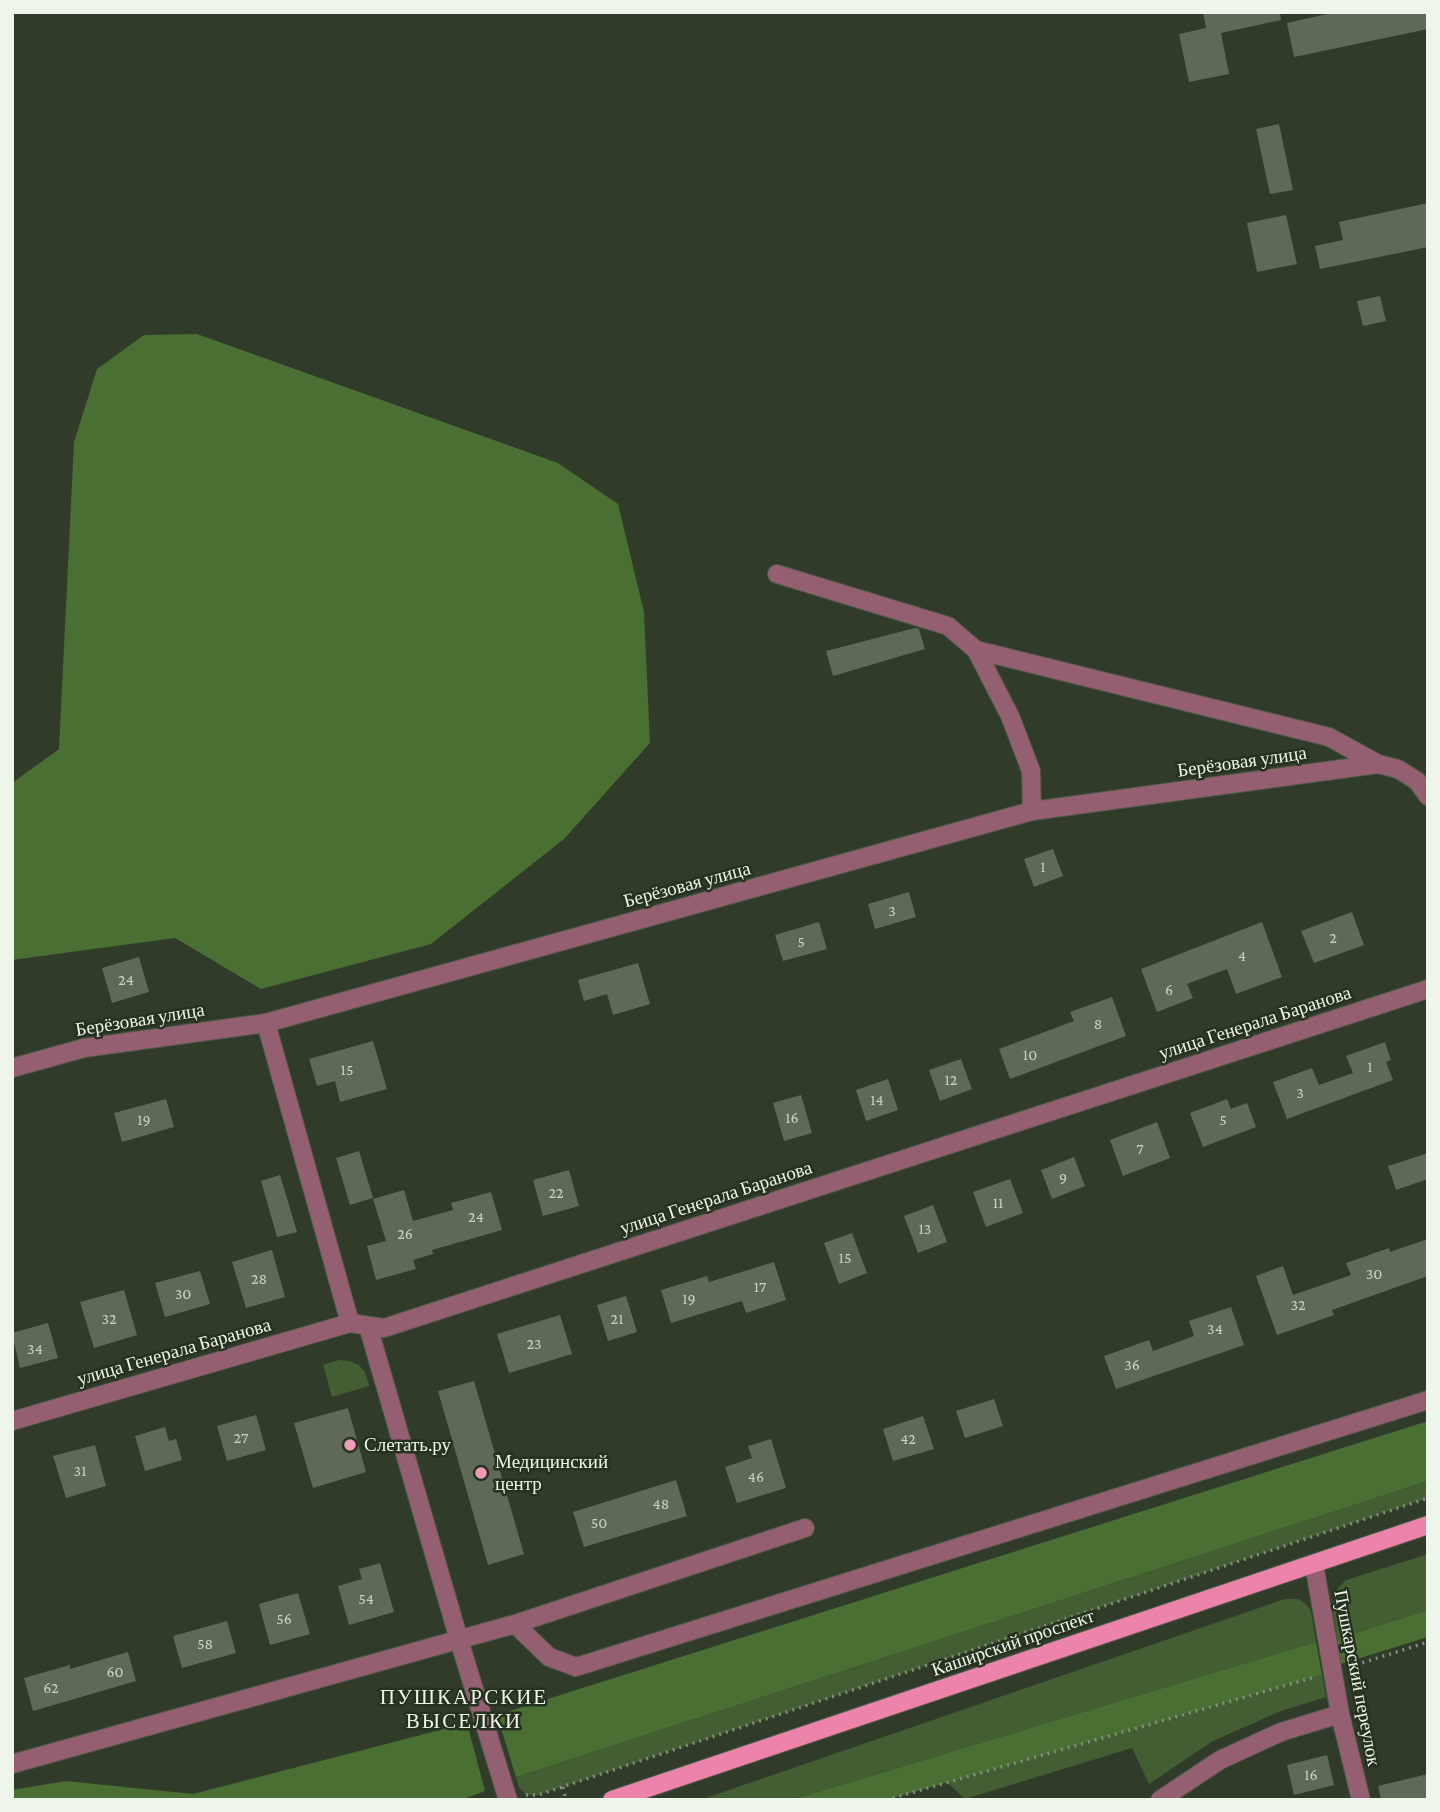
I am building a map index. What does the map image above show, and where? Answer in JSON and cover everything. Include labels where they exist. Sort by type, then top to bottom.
[{"type":"main road","name":"Каширский проспект","points":[[612,1800],[1428,1525]]},
{"type":"street","points":[[777,574],[948,626],[976,650],[1010,716],[1031,771],[1032,811]]},
{"type":"street","points":[[976,650],[1329,737],[1378,764],[1398,769],[1417,781],[1428,796]]},
{"type":"street","name":"Берёзовая улица","points":[[12,1068],[84,1048],[266,1023],[1032,811],[1378,764]]},
{"type":"street","name":"улица Генерала Баранова","points":[[12,1420],[359,1324],[384,1328],[1428,989]]},
{"type":"street","points":[[266,1023],[508,1800]]},
{"type":"street","points":[[515,1624],[549,1657],[576,1667],[1428,1400]]},
{"type":"street","points":[[12,1764],[515,1624],[805,1528]]},
{"type":"street","name":"Пушкарский переулок","points":[[1314,1564],[1340,1714],[1361,1800]]},
{"type":"street","points":[[1160,1800],[1220,1760],[1281,1732],[1340,1714]]},
{"type":"path","points":[[886,1800],[1428,1642]]},
{"type":"path","points":[[563,1787],[566,1800]]},
{"type":"green space","points":[[197,334],[558,463],[618,504],[644,612],[650,743],[564,839],[431,944],[261,989],[175,938],[12,960],[12,783],[59,749],[74,442],[97,369],[144,335]]},
{"type":"green space","points":[[339,1360],[359,1365],[365,1372],[369,1386],[332,1397],[323,1365]]},
{"type":"green space","points":[[1428,1421],[1428,1481],[516,1777],[497,1715]]},
{"type":"green space","points":[[1428,1481],[1428,1498],[538,1795],[526,1795],[519,1787],[516,1777]]},
{"type":"green space","points":[[1428,1554],[1428,1610],[1337,1639],[1332,1606],[1337,1589],[1346,1580]]},
{"type":"green space","points":[[1285,1599],[1298,1599],[1306,1604],[1311,1611],[1316,1642],[791,1800],[700,1800]]},
{"type":"green space","points":[[1428,1610],[1428,1637],[1341,1664],[1337,1639]]},
{"type":"green space","points":[[1316,1642],[1322,1675],[886,1800],[791,1800]]},
{"type":"green space","points":[[1322,1675],[1326,1697],[1281,1711],[1213,1741],[1149,1784],[1132,1748],[965,1799],[947,1782]]},
{"type":"green space","points":[[467,1723],[485,1791],[461,1800],[12,1800],[12,1790],[66,1781],[193,1794]]},
{"type":"building","points":[[1203,12],[1280,12],[1281,20],[1221,33],[1229,74],[1189,82],[1179,34],[1206,28]]},
{"type":"building","points":[[1336,12],[1428,12],[1428,29],[1294,57],[1287,23]]},
{"type":"building","points":[[1279,124],[1293,190],[1270,194],[1256,129]]},
{"type":"building","points":[[1428,203],[1428,247],[1320,269],[1315,246],[1343,240],[1339,222]]},
{"type":"building","points":[[1286,215],[1297,264],[1257,272],[1247,223]]},
{"type":"building","points":[[1380,296],[1386,321],[1363,326],[1357,301]]},
{"type":"building","points":[[919,629],[925,649],[833,676],[826,651]]},
{"type":"building","points":[[1053,849],[1063,876],[1034,887],[1024,859]]},
{"type":"building","points":[[909,892],[916,917],[875,929],[868,904]]},
{"type":"building","points":[[1352,912],[1364,945],[1314,963],[1301,931]]},
{"type":"building","points":[[819,922],[827,949],[783,961],[775,935]]},
{"type":"building","points":[[1262,922],[1282,977],[1236,994],[1227,969],[1187,984],[1193,998],[1157,1012],[1141,969]]},
{"type":"building","points":[[139,957],[149,992],[112,1003],[102,968]]},
{"type":"building","points":[[638,963],[650,1004],[613,1015],[607,994],[584,1001],[578,980]]},
{"type":"building","points":[[1112,997],[1126,1036],[1010,1079],[999,1049],[1074,1021],[1070,1012]]},
{"type":"building","points":[[373,1041],[387,1089],[340,1102],[335,1081],[317,1086],[309,1059]]},
{"type":"building","points":[[1385,1042],[1391,1060],[1386,1062],[1393,1080],[1287,1119],[1273,1082],[1312,1068],[1319,1085],[1353,1073],[1346,1056]]},
{"type":"building","points":[[961,1059],[972,1089],[940,1101],[929,1070]]},
{"type":"building","points":[[888,1079],[898,1110],[866,1121],[856,1090]]},
{"type":"building","points":[[801,1095],[812,1133],[784,1141],[773,1103]]},
{"type":"building","points":[[166,1099],[174,1127],[122,1142],[114,1113]]},
{"type":"building","points":[[1227,1099],[1231,1109],[1247,1103],[1256,1127],[1203,1147],[1190,1113]]},
{"type":"building","points":[[1157,1122],[1170,1158],[1123,1176],[1110,1140]]},
{"type":"building","points":[[359,1151],[373,1198],[350,1205],[336,1158]]},
{"type":"building","points":[[1428,1153],[1428,1179],[1396,1190],[1388,1166]]},
{"type":"building","points":[[1074,1157],[1085,1186],[1052,1199],[1041,1170]]},
{"type":"building","points":[[569,1170],[579,1206],[543,1216],[533,1180]]},
{"type":"building","points":[[280,1175],[297,1232],[277,1237],[261,1181]]},
{"type":"building","points":[[1010,1179],[1023,1213],[986,1227],[973,1192]]},
{"type":"building","points":[[404,1190],[413,1221],[453,1210],[451,1203],[491,1192],[502,1230],[432,1250],[433,1254],[413,1260],[416,1269],[376,1280],[367,1246],[386,1241],[373,1199]]},
{"type":"building","points":[[933,1205],[947,1242],[918,1253],[904,1216]]},
{"type":"building","points":[[852,1233],[867,1273],[839,1284],[824,1243]]},
{"type":"building","points":[[1428,1239],[1428,1276],[1332,1310],[1334,1315],[1277,1335],[1256,1276],[1283,1266],[1293,1295],[1351,1275],[1346,1263],[1389,1248],[1390,1252]]},
{"type":"building","points":[[272,1250],[285,1297],[246,1308],[232,1262]]},
{"type":"building","points":[[774,1262],[786,1300],[746,1313],[742,1301],[671,1323],[661,1290],[707,1276],[709,1282]]},
{"type":"building","points":[[200,1271],[210,1304],[165,1317],[155,1283]]},
{"type":"building","points":[[124,1290],[137,1335],[94,1348],[80,1302]]},
{"type":"building","points":[[626,1296],[637,1332],[608,1341],[597,1305]]},
{"type":"building","points":[[1231,1307],[1244,1345],[1116,1389],[1104,1356],[1149,1340],[1153,1351],[1194,1336],[1189,1321]]},
{"type":"building","points":[[560,1315],[572,1354],[509,1373],[497,1334]]},
{"type":"building","points":[[48,1323],[58,1358],[20,1368],[12,1333]]},
{"type":"building","name":"Медицинский центр","points":[[474,1381],[524,1554],[488,1565],[438,1391]]},
{"type":"building","points":[[994,1399],[1003,1426],[965,1438],[956,1411]]},
{"type":"building","points":[[348,1408],[366,1472],[313,1488],[294,1423]]},
{"type":"building","points":[[256,1415],[266,1450],[227,1461],[217,1426]]},
{"type":"building","points":[[923,1416],[934,1449],[893,1461],[883,1429]]},
{"type":"building","points":[[165,1427],[169,1441],[176,1439],[182,1460],[145,1471],[135,1436]]},
{"type":"building","points":[[771,1439],[786,1488],[737,1503],[725,1467],[752,1458],[748,1446]]},
{"type":"building","points":[[95,1445],[106,1486],[66,1498],[53,1456]]},
{"type":"building","points":[[676,1480],[687,1516],[584,1547],[573,1512]]},
{"type":"building","points":[[380,1563],[394,1612],[349,1625],[338,1586],[362,1579],[359,1569]]},
{"type":"building","points":[[298,1593],[310,1634],[270,1645],[259,1604]]},
{"type":"building","points":[[227,1621],[236,1653],[182,1668],[173,1636]]},
{"type":"building","points":[[128,1652],[136,1681],[33,1711],[24,1678],[70,1665],[70,1669]]},
{"type":"building","points":[[1327,1755],[1334,1785],[1294,1795],[1287,1765]]},
{"type":"building","points":[[1428,1774],[1428,1800],[1381,1800],[1378,1786]]},
{"type":"place","name":"Слетать.ру","points":[[350,1445]]},
{"type":"place","name":"Медицинский центр","points":[[481,1473]]},
{"type":"district","name":"ПУШКАРСКИЕ ВЫСЕЛКИ","points":[[464,1710]]}]
